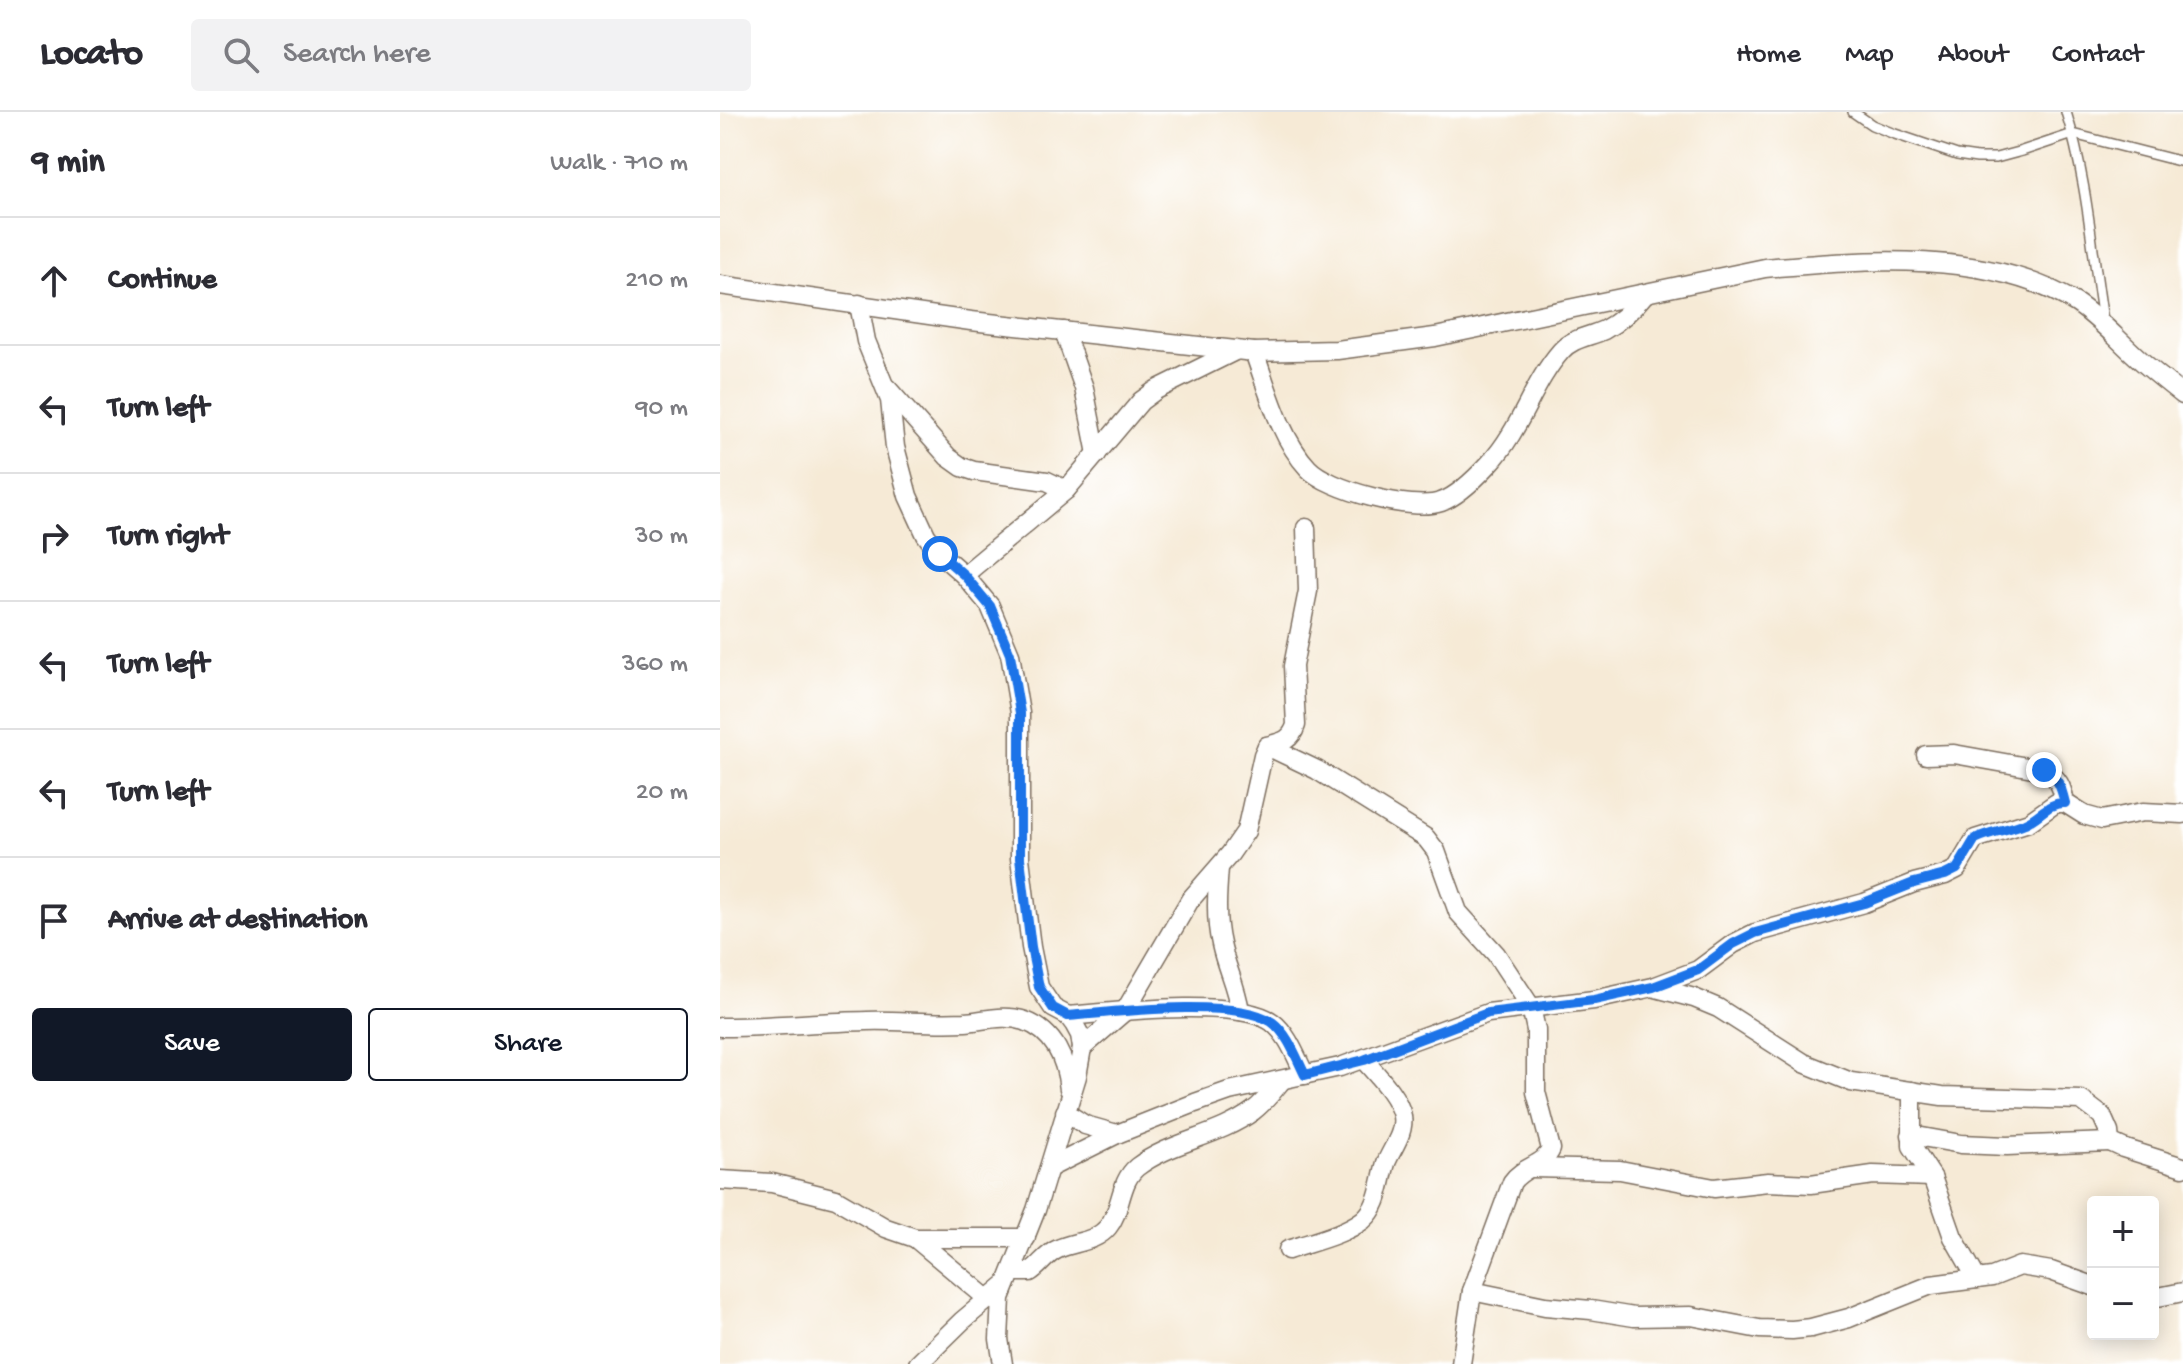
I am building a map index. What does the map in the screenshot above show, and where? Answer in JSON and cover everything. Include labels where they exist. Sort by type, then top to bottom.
[{"type":"street","points":[[720,285],[971,321],[1254,352],[1337,350],[1392,344],[1477,330],[1765,268],[1815,264],[1948,264],[2003,272],[2075,303],[2183,395]]},
{"type":"street","points":[[1254,352],[1290,442],[1307,468],[1321,480],[1341,489],[1426,505],[1449,498],[1489,464],[1521,422],[1550,366],[1566,346],[1623,319],[1645,294]]},
{"type":"street","points":[[859,304],[866,341],[890,400],[895,447],[908,496],[931,542],[990,606],[1010,654],[1020,713],[1020,858],[1031,947],[1039,987],[1053,1008],[1068,1016],[1080,1035],[1082,1048],[1077,1076],[1049,1168],[1009,1279],[998,1325],[1003,1364]]},
{"type":"street","points":[[1064,331],[1084,388],[1097,454]]},
{"type":"street","points":[[964,575],[1066,490],[1125,417],[1148,396],[1235,351]]},
{"type":"street","points":[[885,386],[948,457],[962,467],[1047,481],[1066,490]]},
{"type":"street","points":[[1082,1048],[1125,1011],[1190,900],[1246,831],[1267,746],[1289,739],[1296,725],[1293,666],[1308,591],[1306,528]]},
{"type":"street","points":[[1267,746],[1317,770],[1426,838],[1436,851],[1458,912],[1496,954],[1531,1007],[1536,1030],[1536,1092],[1540,1115],[1551,1145],[1575,1168]]},
{"type":"street","points":[[1926,755],[1954,754],[2044,770],[2054,775],[2061,786],[2065,803]]},
{"type":"street","points":[[1049,1168],[1117,1134],[1229,1091],[1364,1060],[1488,1013],[1594,1000],[1653,987],[1698,970],[1733,944],[1755,933],[1864,903],[1914,883],[1945,875],[1957,869],[1975,839],[2029,822],[2051,805],[2065,803],[2084,815],[2102,820],[2143,812],[2183,814]]},
{"type":"street","points":[[1219,868],[1218,931],[1234,979],[1240,1011]]},
{"type":"street","points":[[1653,987],[1718,1008],[1775,1046],[1825,1074],[1851,1082],[1942,1096],[2081,1100],[2102,1116],[2110,1142]]},
{"type":"street","points":[[1068,1016],[1185,1008],[1240,1011],[1271,1022],[1283,1033],[1305,1075]]},
{"type":"street","points":[[720,1027],[872,1021],[965,1022],[1001,1017],[1026,1022],[1050,1039],[1061,1054],[1067,1070],[1068,1104],[1085,1125],[1117,1134]]},
{"type":"street","points":[[1288,1250],[1352,1226],[1363,1219],[1376,1200],[1387,1161],[1399,1136],[1402,1115],[1364,1060]]},
{"type":"street","points":[[918,1364],[1009,1279],[1030,1272],[1056,1249],[1096,1237],[1107,1228],[1115,1216],[1127,1181],[1136,1168],[1251,1113],[1267,1100],[1282,1080]]},
{"type":"street","points":[[1912,1091],[1912,1146],[1932,1177],[1953,1237],[1977,1279]]},
{"type":"street","points":[[1911,1135],[1961,1144],[2007,1146],[2110,1142],[2183,1167]]},
{"type":"street","points":[[1461,1364],[1472,1291],[1512,1182],[1525,1168],[1549,1156],[1551,1145]]},
{"type":"street","points":[[1525,1168],[1620,1170],[1714,1188],[1768,1182],[1811,1184],[1883,1174],[1932,1177]]},
{"type":"street","points":[[720,1180],[772,1183],[829,1197],[886,1228],[915,1238],[1026,1238]]},
{"type":"street","points":[[915,1238],[988,1299]]},
{"type":"street","points":[[1472,1291],[1545,1306],[1634,1317],[1691,1316],[1759,1329],[1792,1330],[1828,1324],[1931,1285],[2001,1275],[2020,1266],[2051,1271],[2087,1284]]},
{"type":"street","points":[[2159,1297],[2183,1292]]},
{"type":"lane","points":[[1853,112],[1872,125],[1957,155],[1996,158],[2073,134],[2183,162]]},
{"type":"lane","points":[[2066,112],[2073,134],[2103,324]]},
{"type":"route","points":[[940,554],[981,593],[1001,628],[1010,654],[1020,713],[1019,823],[1024,897],[1039,987],[1053,1008],[1068,1016],[1185,1008],[1213,1008],[1259,1016],[1283,1033],[1305,1075],[1364,1060],[1488,1013],[1594,1000],[1653,987],[1698,970],[1733,944],[1755,933],[1864,903],[1914,883],[1945,875],[1957,869],[1975,839],[2017,827],[2051,805],[2065,803],[2061,786],[2054,775],[2044,770]]}]
